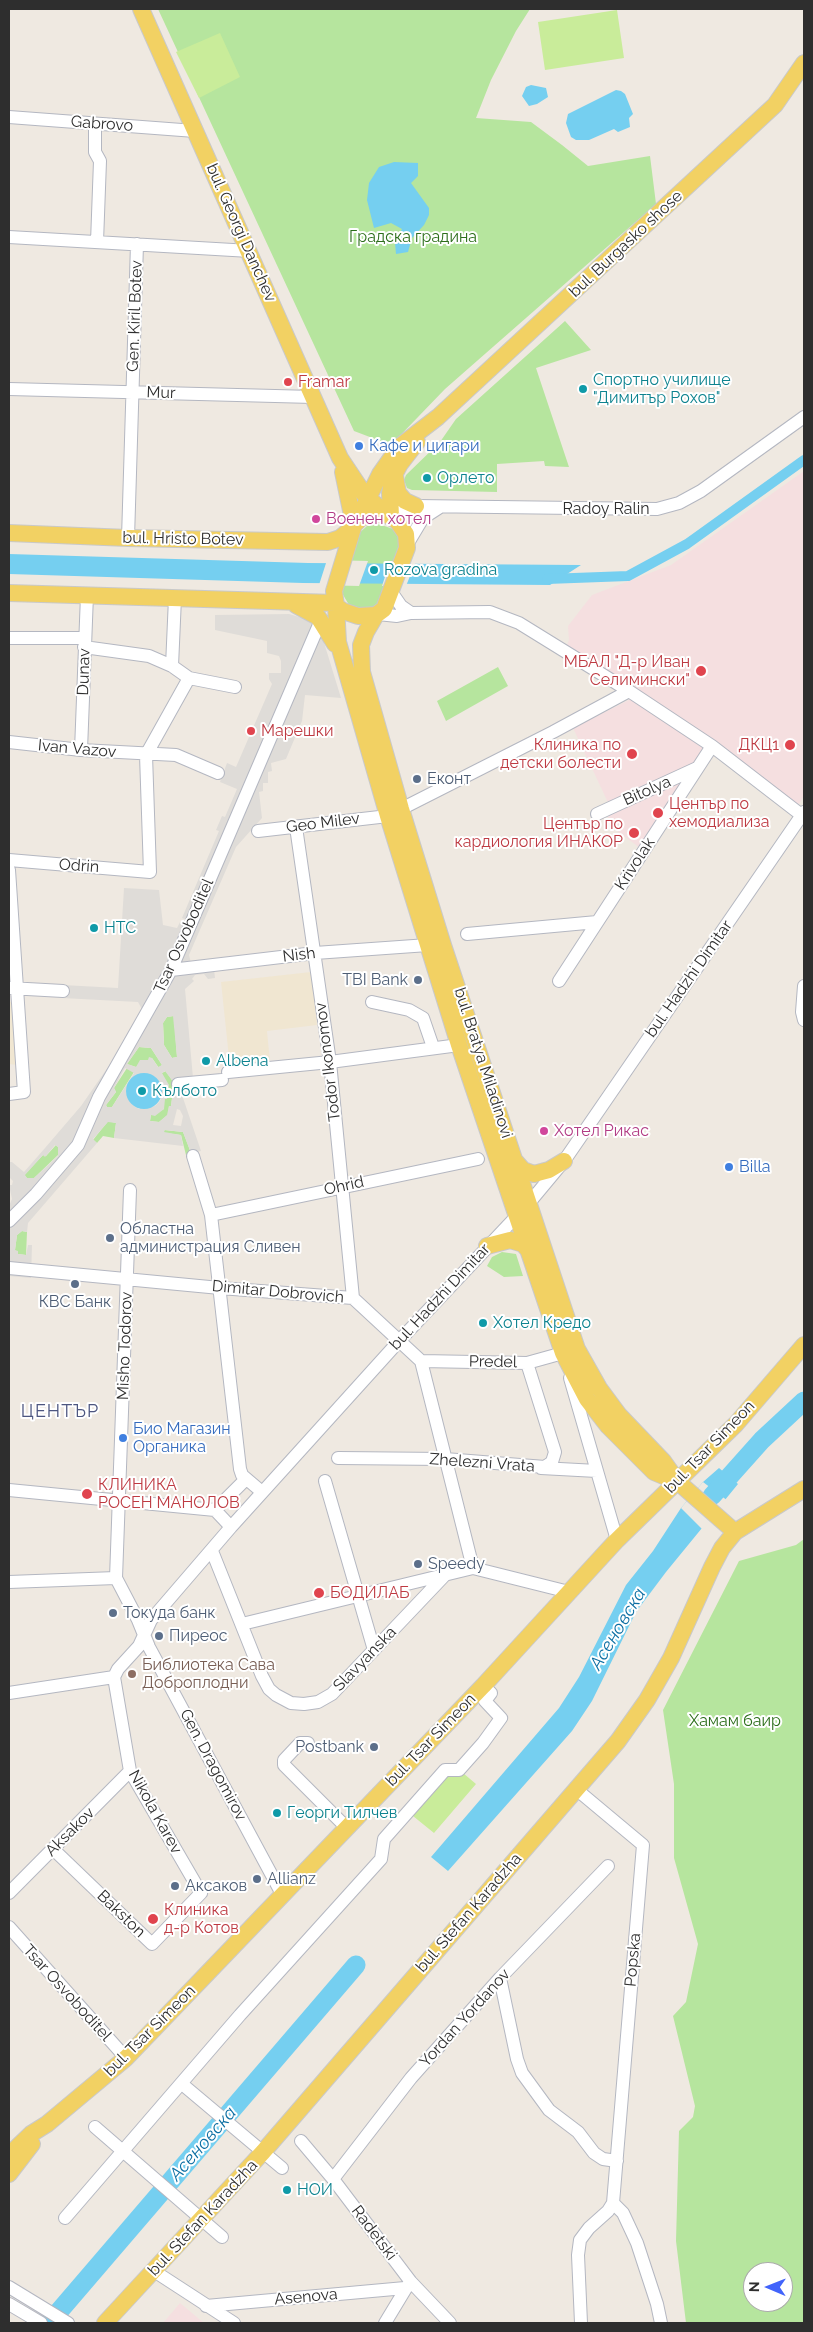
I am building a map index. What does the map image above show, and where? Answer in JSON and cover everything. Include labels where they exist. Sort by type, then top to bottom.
[{"type":"main road","name":"bul. Georgi Danchev","points":[[141,9],[250,251],[340,458],[367,499],[391,516]]},
{"type":"main road","name":"bul. Burgasko shose","points":[[343,557],[355,524],[367,499],[399,447],[438,417],[775,105],[804,63]]},
{"type":"main road","name":"bul. Burgasko shose","points":[[391,516],[390,486],[395,471],[438,417]]},
{"type":"main road","name":"bul. Georgi Danchev","points":[[340,458],[355,524]]},
{"type":"main road","points":[[395,471],[398,493],[405,500],[416,506]]},
{"type":"main road","points":[[351,475],[362,481],[379,478]]},
{"type":"main road","points":[[355,524],[374,514],[391,516],[403,529],[406,552]]},
{"type":"main road","name":"bul. Hristo Botev","points":[[9,534],[328,542],[340,538],[355,524]]},
{"type":"main road","name":"bul. Bratya Miladinovi","points":[[406,552],[393,591],[384,609],[377,615],[363,638],[360,652],[361,666],[394,812],[428,945],[458,1045],[563,1352],[587,1399],[629,1450],[654,1472],[678,1482]]},
{"type":"main road","name":"bul. Bratya Miladinovi","points":[[343,557],[335,599],[337,631],[344,662],[394,812],[516,1162],[577,1349],[618,1415],[663,1461],[678,1482],[735,1532]]},
{"type":"main road","points":[[9,593],[279,601],[335,599],[352,615],[377,615]]},
{"type":"main road","points":[[279,601],[303,607],[318,617],[324,624],[344,662]]},
{"type":"main road","points":[[516,1162],[523,1170],[534,1174],[549,1170],[564,1161]]},
{"type":"main road","points":[[487,1246],[506,1240],[514,1240],[523,1244],[529,1251]]},
{"type":"main road","name":"bul. Tsar Simeon","points":[[9,2155],[31,2134],[47,2124],[126,2058],[483,1686],[617,1540],[736,1424],[804,1345]]},
{"type":"main road","name":"bul. Stefan Karadzha","points":[[105,2323],[202,2221],[263,2152],[618,1742],[647,1700],[671,1658],[712,1567],[722,1548],[735,1532],[804,1489]]},
{"type":"main road","name":"bul. Tsar Simeon","points":[[9,2174],[47,2124]]},
{"type":"street","name":"Gabrovo","points":[[9,117],[195,131]]},
{"type":"street","points":[[95,124],[95,152],[100,161],[97,242]]},
{"type":"street","points":[[9,237],[250,251]]},
{"type":"street","name":"Gen. Kiril Botev","points":[[128,538],[137,244]]},
{"type":"street","name":"Mur","points":[[9,389],[313,397]]},
{"type":"street","name":"Radoy Ralin","points":[[416,506],[657,509],[679,503],[701,492],[804,417]]},
{"type":"street","points":[[391,516],[403,509],[416,506]]},
{"type":"street","points":[[406,552],[423,518],[440,507]]},
{"type":"street","points":[[393,591],[400,606],[411,613]]},
{"type":"street","name":"Dunav","points":[[81,750],[87,595]]},
{"type":"street","points":[[172,666],[175,598]]},
{"type":"street","points":[[377,615],[397,616],[411,613],[490,612],[520,623],[629,691],[712,746],[804,815]]},
{"type":"street","name":"Tsar Osvoboditel","points":[[9,1221],[36,1194],[78,1145],[98,1097],[171,970],[318,627]]},
{"type":"street","points":[[9,638],[85,643],[149,656],[172,666],[189,678],[235,687]]},
{"type":"street","points":[[146,755],[189,678]]},
{"type":"street","name":"Geo Milev","points":[[258,831],[394,812],[476,772],[629,691]]},
{"type":"street","name":"Ivan Vazov","points":[[9,742],[81,750],[146,755],[176,755],[218,773]]},
{"type":"street","name":"Krivolak","points":[[559,982],[712,746]]},
{"type":"street","name":"Odrin","points":[[9,860],[150,872],[146,755]]},
{"type":"street","name":"Bitolya","points":[[598,814],[698,768]]},
{"type":"street","name":"bul. Hadzhi Dimitar","points":[[114,1677],[118,1669],[138,1646],[151,1620],[231,1527],[400,1340],[529,1203],[564,1161],[804,815]]},
{"type":"street","name":"Todor Ikonomov","points":[[296,826],[330,1062],[353,1298]]},
{"type":"street","points":[[9,870],[13,988],[24,1092],[9,1094]]},
{"type":"street","points":[[467,934],[597,922]]},
{"type":"street","name":"Nish","points":[[171,970],[314,953],[428,945]]},
{"type":"street","points":[[804,986],[802,1004],[804,1020]]},
{"type":"street","points":[[13,988],[63,991]]},
{"type":"street","points":[[372,1002],[409,1010],[423,1018],[433,1047]]},
{"type":"street","points":[[178,1084],[458,1045]]},
{"type":"street","points":[[193,1156],[211,1215],[240,1470],[246,1479],[262,1492]]},
{"type":"street","name":"Ohrid","points":[[211,1215],[341,1186],[478,1159]]},
{"type":"street","name":"Misho Todorov","points":[[116,1578],[130,1190]]},
{"type":"street","name":"Dimitar Dobrovich","points":[[9,1268],[220,1288],[353,1298],[422,1361]]},
{"type":"street","name":"Predel","points":[[422,1361],[527,1363],[563,1352]]},
{"type":"street","name":"bul. Bratya Miladinovi","points":[[563,1352],[617,1540]]},
{"type":"street","points":[[422,1361],[473,1568]]},
{"type":"street","name":"Zhelezni Vrata","points":[[338,1458],[445,1459],[541,1468],[552,1462],[555,1452],[527,1363]]},
{"type":"street","points":[[541,1468],[597,1472]]},
{"type":"street","points":[[216,1510],[246,1479]]},
{"type":"street","points":[[325,1481],[374,1650]]},
{"type":"street","points":[[9,1490],[216,1510],[231,1527]]},
{"type":"street","name":"Slavyanska","points":[[212,1551],[269,1689],[277,1697],[291,1703],[318,1702],[332,1694],[445,1575]]},
{"type":"street","points":[[242,1624],[473,1568],[569,1592]]},
{"type":"street","points":[[9,1582],[116,1578]]},
{"type":"street","name":"Gen. Dragomirov","points":[[116,1578],[283,1896]]},
{"type":"street","points":[[9,1693],[114,1677]]},
{"type":"street","name":"Nikola Karev","points":[[114,1677],[130,1771],[196,1884]]},
{"type":"street","points":[[65,2218],[240,2015],[381,1859],[384,1839],[445,1770],[459,1770],[497,1724],[501,1718],[485,1701],[491,1693],[483,1686]]},
{"type":"street","points":[[308,1743],[300,1743],[284,1760],[284,1764],[346,1828]]},
{"type":"street","name":"Aksakov","points":[[9,1893],[130,1771]]},
{"type":"street","name":"Popska","points":[[576,1790],[643,1845],[617,2161]]},
{"type":"street","name":"Bakston","points":[[53,1849],[152,1944],[201,1893],[196,1884]]},
{"type":"street","name":"Yordan Yordanov","points":[[333,2179],[406,2084],[500,1978],[608,1866]]},
{"type":"street","name":"Tsar Osvoboditel","points":[[9,1927],[126,2058]]},
{"type":"street","points":[[500,1978],[517,2060],[522,2073],[549,2110],[578,2132],[594,2153],[603,2159],[617,2161],[613,2202],[608,2211],[580,2240],[578,2256],[581,2323]]},
{"type":"street","points":[[182,2084],[282,2168]]},
{"type":"street","points":[[95,2127],[222,2237]]},
{"type":"street","name":"Radetski","points":[[301,2142],[333,2179],[408,2285],[450,2323]]},
{"type":"street","points":[[613,2202],[623,2213],[637,2243],[657,2304],[661,2323]]},
{"type":"street","points":[[154,2272],[180,2286],[206,2306],[234,2323]]},
{"type":"street","points":[[385,2323],[408,2285]]},
{"type":"street","name":"Asenova","points":[[206,2306],[408,2285]]},
{"type":"street","points":[[9,2287],[66,2322]]},
{"type":"street","points":[[12,2307],[40,2323]]},
{"type":"shaded area","name":"МБАЛ \"Д-р Иван Селимински\"","points":[[804,471],[804,796],[795,810],[712,746],[644,851],[605,822],[612,811],[573,728],[629,700],[629,691],[565,651],[569,640],[568,626],[592,595],[671,565]]},
{"type":"shaded area","points":[[289,614],[315,624],[322,636],[341,698],[305,695],[302,721],[286,759],[271,763],[272,771],[268,772],[268,783],[263,783],[263,791],[259,792],[262,818],[236,847],[189,955],[191,963],[213,960],[215,978],[208,979],[204,974],[195,975],[192,979],[194,981],[185,989],[193,1078],[182,1095],[201,1151],[191,1153],[183,1132],[165,1130],[164,1132],[181,1135],[183,1146],[114,1138],[116,1123],[108,1122],[93,1139],[97,1143],[28,1223],[27,1232],[22,1231],[17,1235],[15,1250],[18,1251],[18,1254],[26,1255],[28,1245],[32,1245],[31,1278],[9,1276],[9,1206],[12,1199],[9,1185],[12,1185],[13,1181],[9,1177],[9,1162],[12,1162],[24,1172],[81,1106],[133,1031],[143,1011],[138,1002],[62,998],[63,985],[118,988],[124,888],[159,890],[163,925],[177,928],[180,922],[187,925],[189,921],[182,918],[219,831],[216,830],[222,816],[225,817],[237,789],[220,782],[227,763],[236,767],[272,684],[269,679],[269,673],[281,673],[279,656],[267,653],[267,641],[215,630],[215,615]],"holes":[[[173,1016],[177,1057],[172,1058],[164,1045],[163,1023],[167,1017]],[[139,1047],[151,1048],[162,1065],[158,1067],[152,1058],[149,1057],[148,1060],[140,1060],[136,1067],[127,1064]],[[125,1068],[134,1073],[112,1107],[107,1107],[106,1105],[116,1092],[114,1088]],[[165,1071],[174,1083],[171,1106],[169,1106],[167,1115],[159,1122],[150,1121],[151,1115],[155,1116],[164,1109],[169,1085],[162,1073]],[[154,1076],[162,1086],[162,1097],[155,1106],[139,1109],[134,1106],[127,1096],[126,1090]],[[177,1109],[180,1110],[183,1116],[181,1126],[173,1125]],[[55,1145],[58,1147],[58,1156],[34,1178],[27,1178],[25,1175],[43,1155],[45,1157]]]},
{"type":"shaded area","points":[[311,972],[317,1025],[267,1031],[270,1062],[230,1067],[221,982]]},
{"type":"shaded area","points":[[9,1002],[13,1002],[18,1065],[9,1064]]},
{"type":"shaded area","points":[[180,2303],[204,2323],[163,2323]]},
{"type":"green space","name":"Градска градина","points":[[158,9],[530,9],[516,31],[491,80],[476,118],[531,122],[588,166],[650,156],[656,204],[445,389],[391,445],[354,431]]},
{"type":"green space","points":[[617,10],[624,58],[545,70],[538,22]]},
{"type":"green space","points":[[220,33],[240,77],[199,98],[176,52]]},
{"type":"green space","points":[[565,321],[591,350],[536,368],[569,467],[545,466],[544,461],[497,464],[497,492],[412,490],[407,488],[404,480],[406,475],[440,442],[456,419]]},
{"type":"green space","points":[[376,523],[393,529],[399,538],[400,545],[378,604],[372,608],[362,609],[349,605],[342,593],[358,534],[367,526]]},
{"type":"green space","points":[[498,667],[508,686],[446,721],[437,701]]},
{"type":"green space","points":[[174,1016],[177,1057],[172,1058],[164,1045],[163,1023],[167,1017]]},
{"type":"green space","points":[[139,1047],[151,1048],[162,1065],[159,1068],[152,1058],[136,1067],[127,1064]]},
{"type":"green space","points":[[127,1068],[134,1072],[112,1107],[107,1107],[106,1105],[116,1092],[114,1088]]},
{"type":"green space","points":[[166,1071],[174,1083],[171,1106],[169,1106],[168,1115],[159,1122],[150,1121],[151,1115],[164,1109],[162,1073]]},
{"type":"green space","points":[[108,1121],[116,1123],[114,1138],[103,1136],[97,1143],[93,1140]]},
{"type":"green space","points":[[164,1130],[183,1132],[191,1153],[186,1155],[181,1135],[164,1133]]},
{"type":"green space","points":[[56,1145],[58,1147],[58,1155],[34,1178],[27,1178],[24,1175],[43,1155],[46,1156]]},
{"type":"green space","points":[[22,1231],[27,1232],[26,1255],[18,1254],[15,1250],[17,1235]]},
{"type":"green space","points":[[502,1252],[516,1254],[523,1276],[504,1277],[487,1266],[492,1257]]},
{"type":"green space","name":"Хамам баир","points":[[804,1539],[804,2323],[686,2323],[676,2241],[679,2131],[693,2117],[695,2106],[673,2016],[686,2002],[698,1944],[674,1858],[674,1784],[663,1710],[739,1561],[796,1545]]},
{"type":"green space","points":[[463,1773],[476,1784],[434,1833],[413,1816],[449,1774]]},
{"type":"water","points":[[531,85],[546,88],[548,97],[537,104],[529,106],[522,96],[526,87]]},
{"type":"water","points":[[616,90],[625,94],[633,114],[629,118],[630,127],[618,132],[614,129],[589,140],[576,140],[571,137],[566,123],[568,114]]},
{"type":"water","points":[[394,162],[418,163],[418,176],[411,183],[429,208],[429,215],[424,225],[412,238],[408,252],[396,254],[395,243],[402,229],[391,223],[374,228],[367,200],[369,183],[379,167]]},
{"type":"water","points":[[9,554],[308,563],[581,565],[550,585],[303,583],[9,574]]},
{"type":"water","points":[[144,1073],[151,1074],[157,1078],[161,1084],[161,1098],[157,1104],[151,1108],[144,1109],[137,1108],[131,1104],[127,1098],[126,1091],[127,1084],[131,1078],[137,1074]]},
{"type":"water","points":[[719,1468],[738,1484],[636,1612],[592,1701],[572,1731],[448,1871],[431,1857],[559,1708],[579,1677],[626,1585],[653,1551],[681,1508],[703,1482]]},
{"type":"pier","points":[[327,560],[368,561],[359,586],[319,585]]},
{"type":"pier","points":[[390,561],[416,561],[406,586],[382,586]]},
{"type":"pier","points":[[703,1482],[728,1501],[703,1530],[681,1508]]},
{"type":"waterway","points":[[547,579],[628,576],[687,544],[804,460]]},
{"type":"waterway","name":"Асеновска","points":[[712,1496],[762,1440],[804,1401]]},
{"type":"waterway","name":"Асеновска","points":[[49,2323],[356,1965]]},
{"type":"place","name":"Framar","points":[[288,382]]},
{"type":"place","name":"Спортно училище \"Димитър Рохов\"","points":[[583,389]]},
{"type":"place","name":"Кафе и цигари","points":[[359,446]]},
{"type":"place","name":"Орлето","points":[[427,478]]},
{"type":"place","name":"Военен хотел","points":[[316,519]]},
{"type":"place","name":"Rozova gradina","points":[[374,570]]},
{"type":"place","name":"МБАЛ \"Д-р Иван Селимински\"","points":[[701,671]]},
{"type":"place","name":"Марешки","points":[[251,731]]},
{"type":"place","name":"ДКЦ1","points":[[790,745]]},
{"type":"place","name":"Клиника по детски болести","points":[[632,754]]},
{"type":"place","name":"Еконт","points":[[417,779]]},
{"type":"place","name":"Център по хемодиализа","points":[[658,813]]},
{"type":"place","name":"Център по кардиология ИНАКОР","points":[[634,833]]},
{"type":"place","name":"НТС","points":[[94,928]]},
{"type":"place","name":"TBI Bank","points":[[418,980]]},
{"type":"place","name":"Albena","points":[[206,1061]]},
{"type":"place","name":"Кълбото","points":[[142,1091]]},
{"type":"place","name":"Хотел Рикас","points":[[544,1131]]},
{"type":"place","name":"Billa","points":[[729,1167]]},
{"type":"place","name":"Областна администрация Сливен","points":[[110,1238]]},
{"type":"place","name":"КВС Банк","points":[[75,1284]]},
{"type":"place","name":"Хотел Кредо","points":[[483,1323]]},
{"type":"place","name":"Био Магазин Органика","points":[[123,1438]]},
{"type":"place","name":"КЛИНИКА РОСЕН МАНОЛОВ","points":[[87,1494]]},
{"type":"place","name":"Speedy","points":[[418,1564]]},
{"type":"place","name":"БОДИЛАБ","points":[[319,1593]]},
{"type":"place","name":"Токуда банк","points":[[113,1613]]},
{"type":"place","name":"Пиреос","points":[[159,1636]]},
{"type":"place","name":"Библиотека Сава Доброплодни","points":[[132,1674]]},
{"type":"place","name":"Postbank","points":[[374,1747]]},
{"type":"place","name":"Георги Тилчев","points":[[277,1813]]},
{"type":"place","name":"Allianz","points":[[257,1879]]},
{"type":"place","name":"Аксаков","points":[[175,1886]]},
{"type":"place","name":"Клиника д-р Котов","points":[[153,1919]]},
{"type":"place","name":"НОИ","points":[[287,2190]]},
{"type":"district","name":"ЦЕНТЪР","points":[[60,1412]]}]
